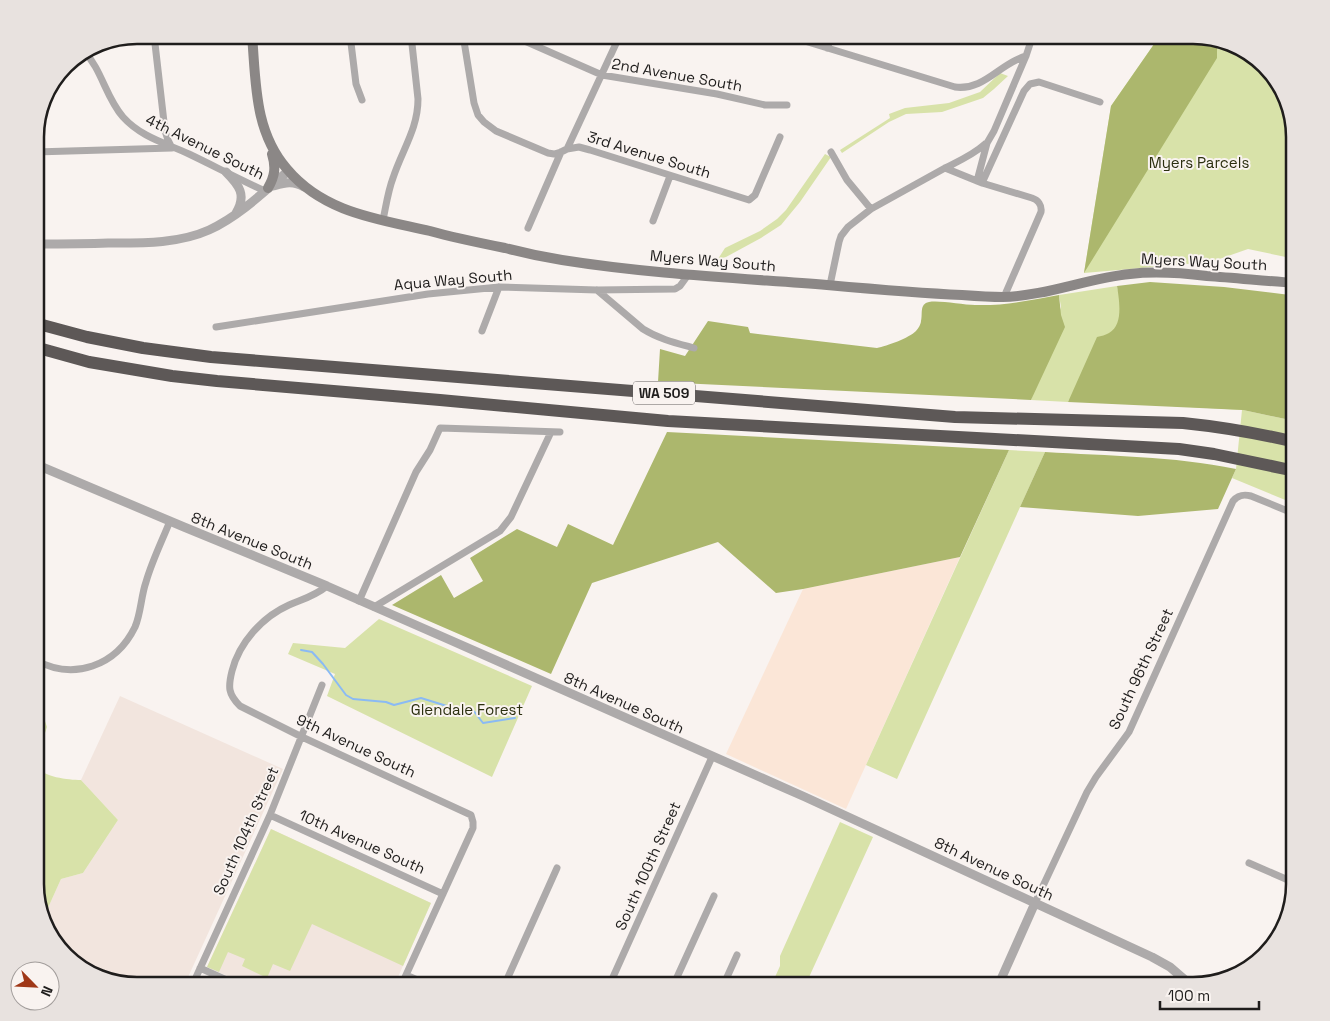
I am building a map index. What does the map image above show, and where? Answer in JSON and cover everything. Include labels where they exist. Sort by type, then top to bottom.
[{"type":"highway","name":"WA 509","points":[[44,325],[135,347],[211,357],[955,417],[1183,423],[1253,432],[1286,440]]},
{"type":"highway","name":"WA 509","points":[[44,344],[121,367],[208,380],[668,421],[1179,449],[1214,454],[1286,470]]},
{"type":"highway","points":[[44,350],[89,362],[121,367]]},
{"type":"main road","name":"Myers Way South","points":[[253,44],[261,117],[270,145],[288,171],[311,191],[345,210],[446,236],[559,260],[688,275],[928,293],[1004,297],[1038,293],[1142,272],[1286,282]]},
{"type":"main road","points":[[266,190],[272,182],[275,171],[270,145]]},
{"type":"street","points":[[44,152],[172,148],[164,131],[155,44]]},
{"type":"street","points":[[351,44],[356,84],[362,100]]},
{"type":"street","points":[[383,220],[393,177],[414,126],[418,110],[413,44]]},
{"type":"street","name":"3rd Avenue South","points":[[465,44],[474,103],[478,115],[496,131],[548,154],[579,148],[590,150],[747,200],[756,195],[780,137]]},
{"type":"street","name":"2nd Avenue South","points":[[531,44],[602,75],[717,94],[765,105],[787,105]]},
{"type":"street","points":[[528,228],[616,44]]},
{"type":"street","points":[[814,44],[962,88],[980,83],[1018,58],[1026,56]]},
{"type":"street","points":[[827,48],[829,44]]},
{"type":"street","points":[[830,285],[841,236],[848,226],[872,209],[977,152],[986,143],[994,131],[1030,44]]},
{"type":"street","name":"4th Avenue South","points":[[88,57],[98,70],[116,108],[134,127],[145,135],[172,148],[266,190]]},
{"type":"street","points":[[979,182],[1024,91],[1030,84],[1039,82],[1100,102]]},
{"type":"street","points":[[979,182],[986,143]]},
{"type":"street","points":[[831,152],[847,180],[872,209]]},
{"type":"street","points":[[945,168],[979,182],[1032,198],[1040,204],[1041,212],[1004,297]]},
{"type":"street","points":[[44,244],[137,243],[177,240],[201,233],[233,217],[288,171]]},
{"type":"street","points":[[226,172],[239,187],[242,198],[240,206],[233,217]]},
{"type":"street","points":[[653,221],[670,176]]},
{"type":"street","points":[[266,190],[291,182],[311,191]]},
{"type":"street","name":"Aqua Way South","points":[[216,327],[428,294],[499,287],[598,290],[675,289],[680,286],[688,275]]},
{"type":"street","points":[[482,331],[499,287]]},
{"type":"street","points":[[598,290],[643,330],[666,340],[694,348]]},
{"type":"street","points":[[359,601],[416,472],[430,450],[440,428],[560,432]]},
{"type":"street","points":[[374,607],[500,531],[511,517],[551,432]]},
{"type":"street","name":"8th Avenue South","points":[[44,468],[327,586],[805,798],[1152,957],[1170,967],[1182,977]]},
{"type":"street","name":"South 96th Street","points":[[1002,977],[1087,792],[1129,732],[1233,501],[1239,496],[1245,495],[1256,497],[1286,510]]},
{"type":"street","points":[[44,664],[58,669],[76,670],[103,663],[124,646],[138,617],[141,596],[151,566],[170,521]]},
{"type":"street","name":"9th Avenue South","points":[[327,586],[316,594],[286,606],[254,630],[240,651],[233,666],[229,690],[240,706],[302,737],[471,815],[473,828],[443,894]]},
{"type":"street","name":"South 104th Street","points":[[196,977],[270,815],[322,685]]},
{"type":"street","name":"South 100th Street","points":[[613,977],[712,757]]},
{"type":"street","name":"10th Avenue South","points":[[270,815],[443,894]]},
{"type":"street","points":[[1249,863],[1286,879]]},
{"type":"street","points":[[508,977],[557,868]]},
{"type":"street","points":[[410,977],[406,975],[443,894]]},
{"type":"street","points":[[677,977],[714,896]]},
{"type":"street","points":[[727,977],[737,955]]},
{"type":"street","points":[[200,968],[220,977]]},
{"type":"shaded area","points":[[960,557],[846,809],[726,754],[803,589]]},
{"type":"shaded area","points":[[120,696],[283,769],[188,977],[137,977],[107,972],[90,965],[80,958],[56,931],[47,909],[61,879],[83,873],[118,820],[81,780]]},
{"type":"shaded area","points":[[271,829],[431,903],[398,977],[229,977],[207,967]]},
{"type":"green space","name":"Myers Parcels","points":[[1154,44],[1193,44],[1217,47],[1234,53],[1250,63],[1271,85],[1277,96],[1284,119],[1286,137],[1286,257],[1248,249],[1211,262],[1084,273],[1111,106]]},
{"type":"green space","points":[[1154,44],[1193,44],[1217,47],[1217,58],[1084,273],[1111,106]]},
{"type":"green space","points":[[1000,73],[1008,76],[983,98],[942,112],[906,114],[889,122],[842,153],[840,150],[890,118],[889,114],[905,108],[949,103],[980,92]]},
{"type":"green space","points":[[825,154],[831,157],[800,202],[781,225],[726,257],[718,259],[725,248],[760,231],[777,219],[786,210]]},
{"type":"green space","points":[[1150,282],[1224,287],[1286,295],[1286,419],[1243,410],[1068,402],[1097,337],[1109,333],[1117,324],[1119,318],[1119,298],[1117,286]]},
{"type":"green space","points":[[1117,286],[1118,291],[1243,410],[1286,419],[1286,500],[1232,478],[1236,469],[1242,410],[1069,400],[1068,402],[1031,400],[1061,307],[1059,295]]},
{"type":"green space","points":[[1059,295],[1061,315],[1065,327],[1031,400],[658,382],[660,349],[685,356],[708,321],[748,327],[750,333],[877,348],[898,341],[916,331],[920,324],[923,307],[929,302],[996,305]]},
{"type":"green space","points":[[667,432],[1009,450],[960,557],[776,593],[718,542],[592,583],[551,674],[392,605],[441,575],[454,598],[483,581],[470,558],[517,529],[557,547],[568,524],[613,545]]},
{"type":"green space","points":[[1009,450],[1045,452],[897,779],[866,765]]},
{"type":"green space","points":[[1045,452],[1188,461],[1236,469],[1218,509],[1138,516],[1020,507]]},
{"type":"green space","name":"Glendale Forest","points":[[379,619],[532,686],[492,777],[327,696],[335,674],[288,654],[293,643],[345,648]]},
{"type":"green space","points":[[44,718],[47,727],[44,736]]},
{"type":"green space","points":[[44,773],[81,780],[118,820],[83,873],[61,879],[47,909],[44,890]]},
{"type":"green space","points":[[840,822],[873,837],[809,977],[775,977],[780,966],[780,956]]},
{"type":"green space","points":[[271,829],[431,903],[403,966],[312,924],[290,971],[273,964],[267,977],[265,977],[242,966],[245,959],[228,952],[219,972],[207,967]]},
{"type":"waterway","points":[[301,650],[312,652],[346,695],[353,699],[386,702],[394,705],[421,698],[450,707],[465,707],[473,710],[483,723],[515,718]]}]
